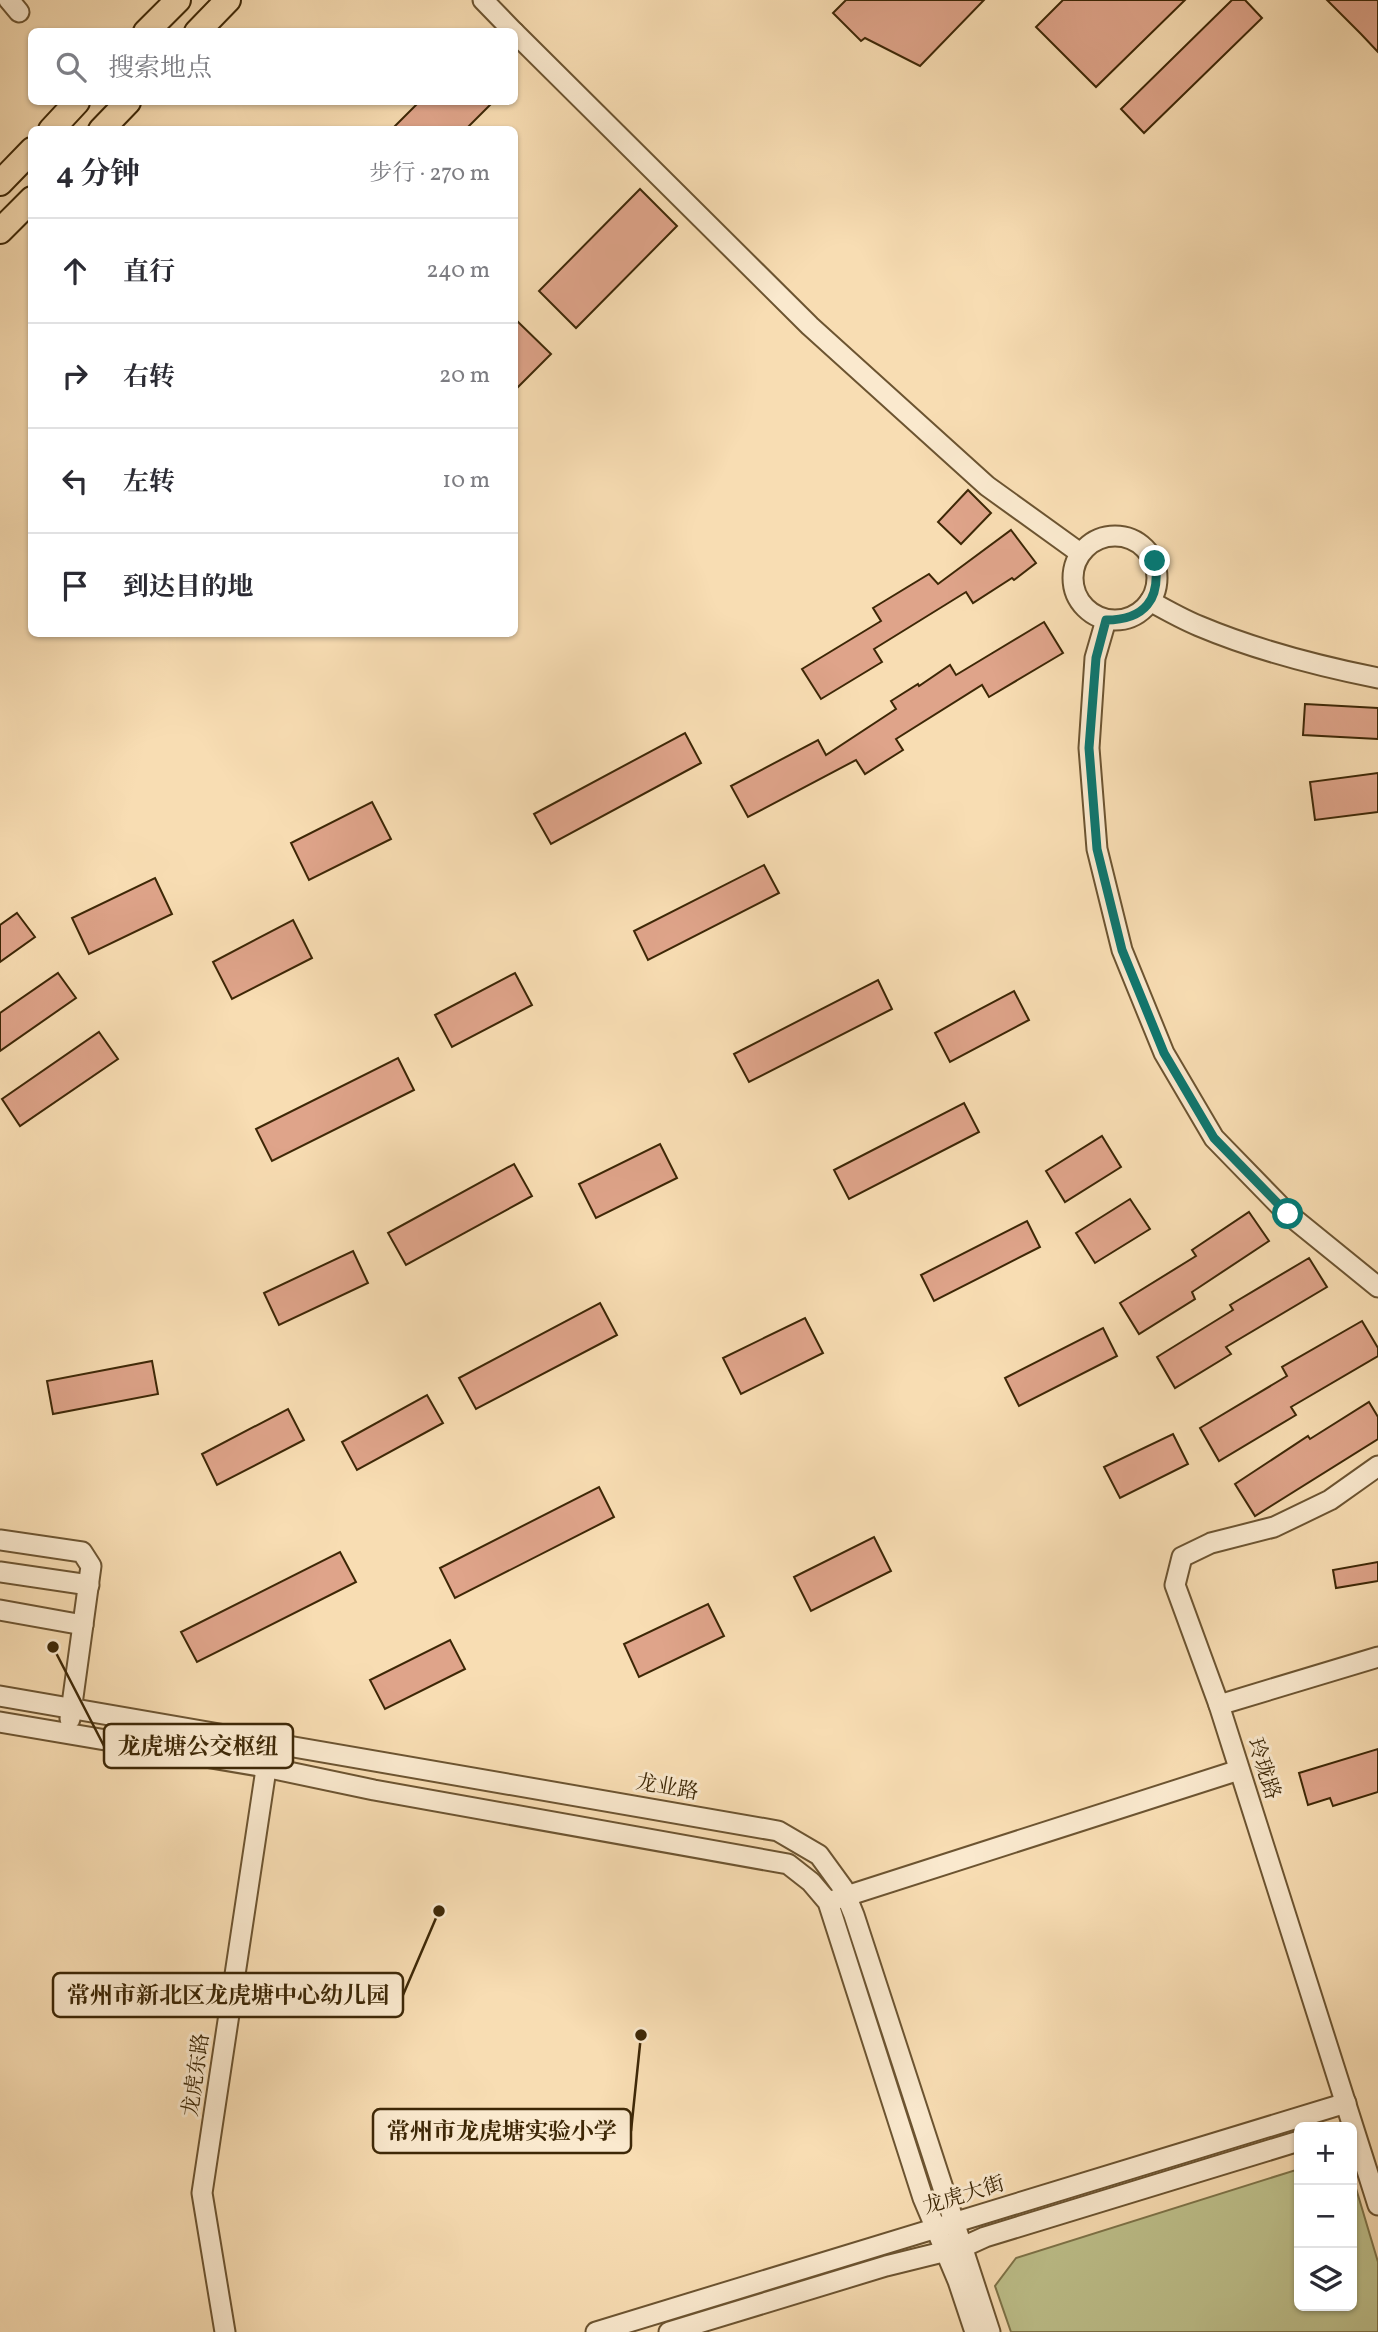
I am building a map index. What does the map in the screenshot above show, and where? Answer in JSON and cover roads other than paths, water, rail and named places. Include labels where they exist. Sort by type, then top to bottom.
[{"type":"main road","points":[[150,28],[178,0]]},
{"type":"main road","points":[[201,28],[228,0]]},
{"type":"main road","points":[[55,126],[74,105]]},
{"type":"main road","points":[[105,126],[125,105]]},
{"type":"main road","points":[[0,183],[28,153]]},
{"type":"main road","points":[[0,230],[28,203]]},
{"type":"street","points":[[483,0],[510,28]]},
{"type":"street","points":[[518,36],[810,326],[987,486],[1080,553]]},
{"type":"street","points":[[1110,535],[1128,537],[1144,546],[1155,561],[1158,579],[1150,601],[1146,608],[1134,616],[1120,620],[1106,620],[1091,613],[1079,601],[1072,586],[1073,569],[1080,553],[1093,541],[1110,535]]},
{"type":"street","points":[[1150,601],[1198,626],[1259,647],[1335,670],[1378,678]]},
{"type":"street","points":[[1106,620],[1096,658],[1089,748],[1097,849],[1122,950],[1164,1053],[1214,1138],[1288,1214],[1378,1287]]},
{"type":"street","name":"玲珑路","points":[[1347,2122],[1346,2103],[1219,1705],[1175,1585],[1182,1557],[1211,1543],[1273,1527],[1330,1500],[1378,1466]]},
{"type":"street","points":[[0,1540],[82,1552],[91,1566],[68,1734]]},
{"type":"street","points":[[0,1572],[89,1585]]},
{"type":"street","points":[[0,1610],[83,1625]]},
{"type":"street","points":[[1219,1705],[1378,1657]]},
{"type":"street","name":"龙业路","points":[[0,1696],[778,1831],[819,1855],[843,1888],[837,1899]]},
{"type":"street","name":"龙业路","points":[[0,1722],[265,1767],[374,1790],[788,1864],[837,1899],[945,2226],[990,2332]]},
{"type":"street","name":"龙虎东路","points":[[225,2332],[202,2193],[265,1767],[271,1742]]},
{"type":"street","points":[[837,1899],[1239,1770]]},
{"type":"street","name":"龙虎大街","points":[[596,2332],[1346,2103]]},
{"type":"street","points":[[669,2332],[886,2266],[954,2249],[985,2237],[1294,2143]]},
{"type":"street","name":"玲珑路","points":[[1357,2151],[1378,2204]]},
{"type":"street","name":"龙业路","points":[[954,2249],[958,2281],[975,2332]]},
{"type":"place","name":"龙虎塘公交枢纽","points":[[53,1647]]},
{"type":"place","name":"常州市新北区龙虎塘中心幼儿园","points":[[439,1911]]},
{"type":"place","name":"常州市龙虎塘实验小学","points":[[641,2035]]}]
